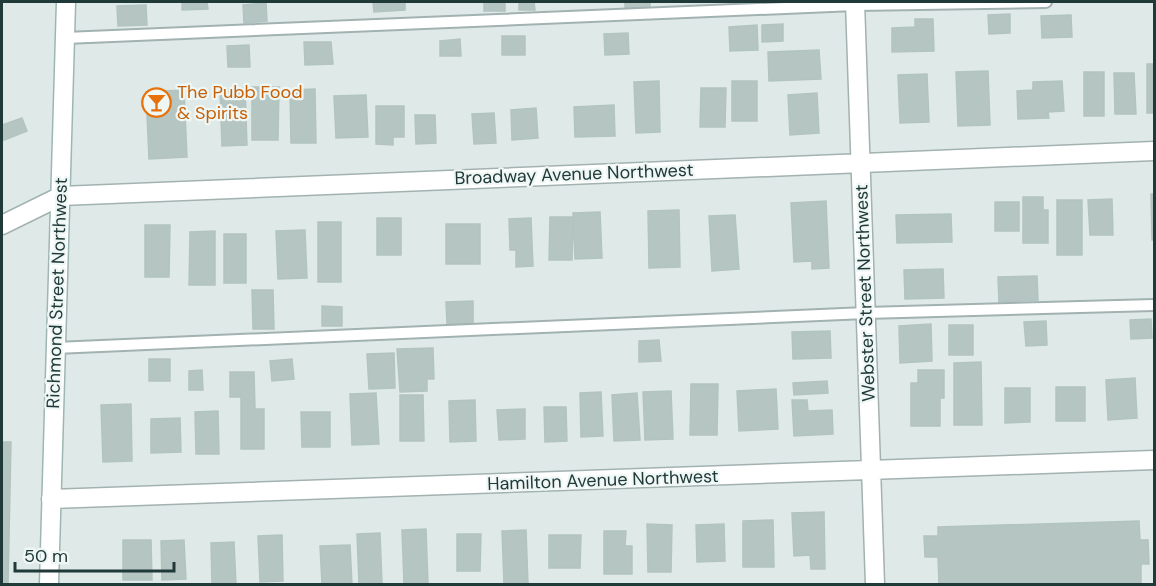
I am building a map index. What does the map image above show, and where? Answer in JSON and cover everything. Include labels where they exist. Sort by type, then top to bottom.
[{"type":"street","name":"Richmond Street Northwest","points":[[49,585],[66,2]]},
{"type":"street","name":"Webster Street Northwest","points":[[855,3],[875,585]]},
{"type":"street","name":"Broadway Avenue Northwest","points":[[2,225],[61,196],[861,161],[1155,151]]},
{"type":"street","name":"Hamilton Avenue Northwest","points":[[51,499],[1155,460]]},
{"type":"lane","points":[[65,38],[855,3],[1046,2]]},
{"type":"lane","points":[[55,348],[866,314],[1155,305]]},
{"type":"building","points":[[182,2],[207,2],[208,9],[182,10]]},
{"type":"building","points":[[373,2],[405,2],[405,10],[374,12]]},
{"type":"building","points":[[484,2],[505,2],[505,11],[484,11]]},
{"type":"building","points":[[519,2],[534,2],[535,10],[519,10]]},
{"type":"building","points":[[625,2],[650,2],[650,8],[625,8]]},
{"type":"building","points":[[266,3],[267,21],[244,23],[243,5]]},
{"type":"building","points":[[146,5],[147,25],[118,26],[117,6]]},
{"type":"building","points":[[1010,14],[1010,33],[989,34],[988,15]]},
{"type":"building","points":[[1071,15],[1072,37],[1042,38],[1041,16]]},
{"type":"building","points":[[915,19],[933,19],[934,51],[892,52],[892,28],[915,27]]},
{"type":"building","points":[[783,24],[783,41],[762,42],[762,25]]},
{"type":"building","points":[[757,25],[758,50],[730,51],[729,27]]},
{"type":"building","points":[[628,33],[629,54],[605,55],[604,34]]},
{"type":"building","points":[[502,36],[525,36],[525,55],[502,55]]},
{"type":"building","points":[[460,39],[461,56],[440,56],[440,41]]},
{"type":"building","points":[[304,42],[331,42],[333,64],[305,65]]},
{"type":"building","points":[[249,45],[250,67],[228,67],[227,46]]},
{"type":"building","points":[[819,50],[821,79],[769,81],[768,52]]},
{"type":"building","points":[[1147,64],[1154,64],[1154,113],[1147,113]]},
{"type":"building","points":[[988,71],[990,125],[958,126],[956,72]]},
{"type":"building","points":[[1084,72],[1104,72],[1104,116],[1084,116]]},
{"type":"building","points":[[1114,73],[1134,73],[1136,114],[1115,114]]},
{"type":"building","points":[[927,74],[929,122],[900,123],[898,75]]},
{"type":"building","points":[[659,81],[660,132],[636,133],[634,82]]},
{"type":"building","points":[[732,81],[757,81],[757,121],[732,121]]},
{"type":"building","points":[[1062,81],[1064,111],[1048,112],[1049,118],[1018,119],[1017,91],[1033,90],[1033,82]]},
{"type":"building","points":[[252,87],[279,87],[278,140],[252,140]]},
{"type":"building","points":[[245,88],[247,145],[222,146],[220,89]]},
{"type":"building","points":[[701,88],[726,88],[725,127],[700,127]]},
{"type":"building","points":[[315,89],[316,143],[291,143],[290,90]]},
{"type":"building","points":[[184,90],[187,157],[149,159],[146,92]]},
{"type":"building","points":[[817,93],[819,133],[790,135],[788,95]]},
{"type":"building","points":[[366,95],[368,137],[336,138],[334,96]]},
{"type":"building","points":[[614,105],[615,136],[575,137],[574,107]]},
{"type":"building","points":[[376,106],[404,106],[404,137],[393,137],[393,145],[376,144]]},
{"type":"building","points":[[536,108],[538,138],[512,140],[511,110]]},
{"type":"building","points":[[494,113],[496,143],[474,144],[472,114]]},
{"type":"building","points":[[415,115],[435,115],[436,143],[416,144]]},
{"type":"building","points":[[22,118],[27,131],[2,141],[2,125]]},
{"type":"building","points":[[1151,194],[1154,194],[1154,240],[1152,240]]},
{"type":"building","points":[[1023,197],[1043,197],[1043,210],[1048,210],[1048,243],[1023,243]]},
{"type":"building","points":[[1112,199],[1113,235],[1090,235],[1088,200]]},
{"type":"building","points":[[1057,200],[1082,200],[1082,255],[1057,255]]},
{"type":"building","points":[[826,201],[829,268],[812,269],[812,261],[794,262],[791,203]]},
{"type":"building","points":[[995,202],[1019,202],[1019,231],[995,231]]},
{"type":"building","points":[[679,210],[680,267],[649,268],[648,211]]},
{"type":"building","points":[[600,212],[602,258],[575,259],[573,213]]},
{"type":"building","points":[[951,214],[952,242],[897,243],[896,215]]},
{"type":"building","points":[[735,215],[739,269],[712,271],[709,216]]},
{"type":"building","points":[[550,217],[573,217],[572,260],[549,260]]},
{"type":"building","points":[[377,218],[401,218],[401,255],[377,255]]},
{"type":"building","points":[[531,218],[533,266],[516,267],[516,250],[510,250],[509,219]]},
{"type":"building","points":[[318,222],[341,222],[341,282],[318,282]]},
{"type":"building","points":[[446,224],[480,224],[480,264],[446,264]]},
{"type":"building","points":[[145,225],[170,225],[169,277],[145,277]]},
{"type":"building","points":[[305,230],[307,278],[278,279],[276,231]]},
{"type":"building","points":[[215,231],[215,285],[189,285],[190,232]]},
{"type":"building","points":[[224,234],[246,234],[246,283],[224,283]]},
{"type":"building","points":[[943,269],[944,298],[905,299],[904,270]]},
{"type":"building","points":[[1037,276],[1038,300],[999,302],[998,277]]},
{"type":"building","points":[[252,290],[273,290],[274,329],[253,329]]},
{"type":"building","points":[[473,301],[473,323],[447,324],[446,302]]},
{"type":"building","points":[[322,306],[342,307],[342,326],[322,326]]},
{"type":"building","points":[[1151,319],[1152,338],[1131,339],[1130,320]]},
{"type":"building","points":[[1046,321],[1047,345],[1026,346],[1024,322]]},
{"type":"building","points":[[931,324],[932,361],[900,363],[899,326]]},
{"type":"building","points":[[949,325],[973,325],[973,355],[949,355]]},
{"type":"building","points":[[830,331],[831,358],[793,359],[792,332]]},
{"type":"building","points":[[659,340],[661,361],[639,362],[639,341]]},
{"type":"building","points":[[433,348],[434,379],[427,379],[427,391],[400,392],[397,349]]},
{"type":"building","points":[[394,353],[395,388],[369,389],[367,354]]},
{"type":"building","points":[[149,359],[170,359],[170,381],[149,381]]},
{"type":"building","points":[[292,359],[294,379],[272,381],[270,361]]},
{"type":"building","points":[[981,362],[982,425],[954,425],[954,363]]},
{"type":"building","points":[[202,370],[203,390],[189,390],[189,371]]},
{"type":"building","points":[[918,370],[944,370],[944,398],[940,398],[940,426],[911,426],[911,383],[918,383]]},
{"type":"building","points":[[230,372],[254,372],[255,409],[264,409],[264,449],[241,449],[241,397],[230,397]]},
{"type":"building","points":[[1135,378],[1137,418],[1108,420],[1106,380]]},
{"type":"building","points":[[827,381],[828,393],[794,395],[793,383]]},
{"type":"building","points":[[691,384],[718,384],[717,435],[690,435]]},
{"type":"building","points":[[1056,387],[1085,387],[1085,421],[1056,421]]},
{"type":"building","points":[[1005,388],[1030,388],[1030,422],[1005,423]]},
{"type":"building","points":[[776,389],[778,429],[739,431],[737,391]]},
{"type":"building","points":[[671,391],[673,439],[645,440],[643,392]]},
{"type":"building","points":[[601,392],[603,436],[581,437],[580,393]]},
{"type":"building","points":[[376,393],[379,444],[352,445],[350,394]]},
{"type":"building","points":[[637,393],[640,440],[614,441],[612,395]]},
{"type":"building","points":[[400,395],[423,395],[424,441],[400,441]]},
{"type":"building","points":[[475,400],[476,441],[450,442],[449,401]]},
{"type":"building","points":[[792,400],[807,400],[808,411],[832,410],[833,434],[794,436]]},
{"type":"building","points":[[131,404],[132,461],[103,462],[101,405]]},
{"type":"building","points":[[544,407],[566,407],[567,441],[545,442]]},
{"type":"building","points":[[525,409],[525,439],[499,440],[497,410]]},
{"type":"building","points":[[218,411],[219,454],[196,454],[195,412]]},
{"type":"building","points":[[301,412],[330,412],[330,447],[302,447]]},
{"type":"building","points":[[180,418],[181,452],[151,453],[151,419]]},
{"type":"building","points":[[2,442],[11,442],[8,584],[2,584]]},
{"type":"building","points":[[824,512],[825,569],[811,569],[810,555],[794,556],[792,513]]},
{"type":"building","points":[[773,520],[774,567],[743,567],[743,521]]},
{"type":"building","points":[[1139,521],[1140,540],[1148,540],[1149,564],[1141,564],[1141,584],[939,584],[938,557],[925,557],[924,536],[938,536],[938,527]]},
{"type":"building","points":[[647,524],[672,525],[671,572],[648,572]]},
{"type":"building","points":[[724,524],[725,561],[697,562],[696,525]]},
{"type":"building","points":[[426,529],[428,584],[404,584],[402,530]]},
{"type":"building","points":[[526,530],[528,584],[504,584],[502,531]]},
{"type":"building","points":[[604,531],[626,531],[625,546],[632,546],[632,574],[604,574]]},
{"type":"building","points":[[380,533],[382,583],[359,584],[357,534]]},
{"type":"building","points":[[457,534],[481,534],[480,571],[457,571]]},
{"type":"building","points":[[282,535],[283,581],[260,582],[258,536]]},
{"type":"building","points":[[549,535],[581,535],[580,568],[549,568]]},
{"type":"building","points":[[123,540],[151,540],[152,580],[123,580]]},
{"type":"building","points":[[184,540],[186,579],[162,580],[161,541]]},
{"type":"building","points":[[234,542],[236,584],[212,584],[211,543]]},
{"type":"building","points":[[350,545],[352,584],[322,584],[320,546]]},
{"type":"place","name":"The Pubb Food & Spirits","points":[[156,102]]}]
